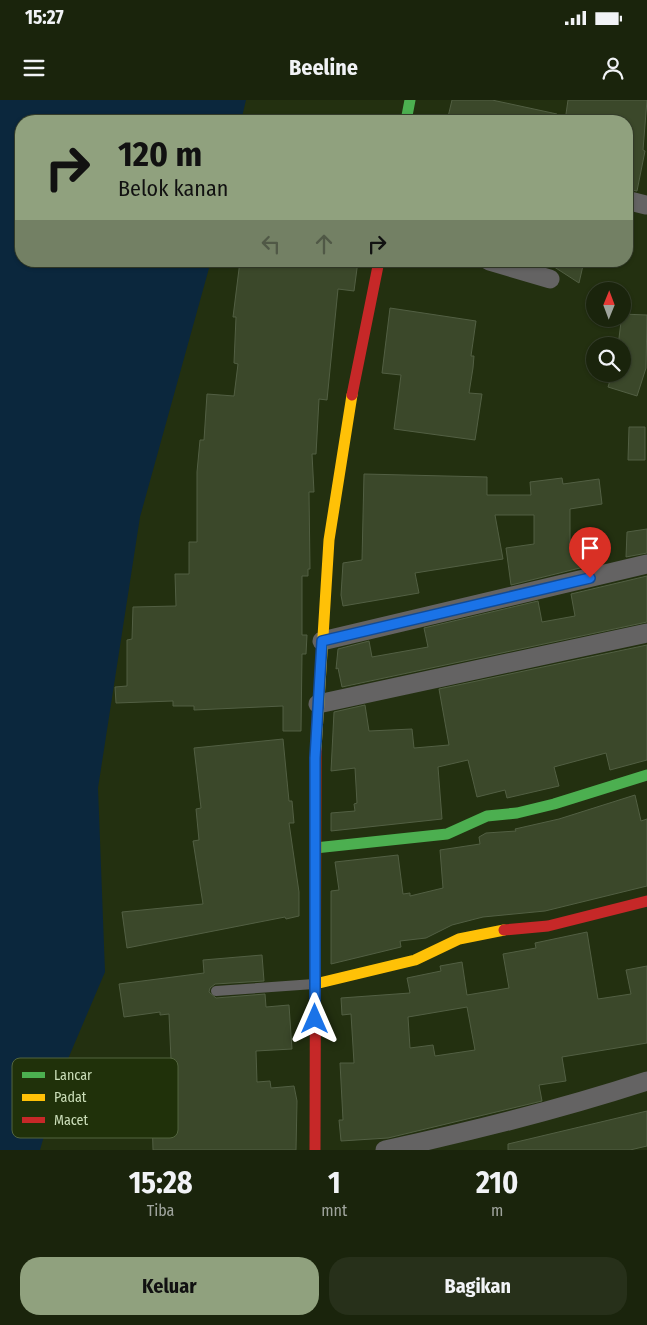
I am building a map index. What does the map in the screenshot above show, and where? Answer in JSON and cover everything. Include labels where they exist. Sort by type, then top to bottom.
[{"type":"main road","points":[[407,115],[410,100]]},
{"type":"main road","points":[[315,1150],[315,758],[329,540],[340,466],[378,267]]},
{"type":"main road","points":[[315,848],[447,834],[487,816],[517,813],[554,804],[647,775]]},
{"type":"main road","points":[[315,984],[415,960],[459,939],[487,932],[548,926],[647,901]]},
{"type":"street","points":[[633,202],[646,205]]},
{"type":"street","points":[[509,267],[550,279]]},
{"type":"street","points":[[322,641],[647,564]]},
{"type":"street","points":[[318,704],[647,633]]},
{"type":"street","points":[[385,1150],[463,1133],[574,1105],[647,1081]]},
{"type":"lane","points":[[216,991],[315,984]]},
{"type":"water","points":[[0,100],[246,100],[242,115],[15,115],[15,267],[209,267],[140,517],[98,788],[105,972],[68,1058],[12,1058],[12,1138],[43,1138],[40,1150],[0,1150]]},
{"type":"building","points":[[452,100],[492,100],[557,114],[557,115],[448,115]]},
{"type":"building","points":[[568,100],[647,100],[643,150],[645,151],[637,191],[633,190],[633,115],[566,115]]},
{"type":"building","points":[[239,267],[357,267],[354,291],[338,289],[327,400],[319,399],[316,454],[312,454],[314,492],[309,492],[310,569],[308,569],[308,576],[302,576],[302,635],[307,635],[306,654],[302,654],[301,731],[283,731],[283,706],[194,710],[194,706],[173,706],[173,701],[116,703],[115,687],[127,686],[127,640],[132,639],[133,607],[176,606],[175,574],[189,574],[189,542],[197,542],[197,472],[200,440],[204,440],[207,394],[234,396],[238,364],[234,363],[236,317],[233,317]]},
{"type":"building","points":[[554,267],[583,267],[579,283]]},
{"type":"building","points":[[390,308],[476,321],[471,356],[474,356],[469,393],[482,394],[475,440],[394,429],[401,375],[382,373]]},
{"type":"building","points":[[631,314],[647,315],[646,368],[637,396],[608,387],[610,382],[631,382],[631,337],[619,337],[620,328],[631,328]]},
{"type":"building","points":[[629,427],[645,427],[645,460],[628,460]]},
{"type":"building","points":[[364,474],[487,477],[487,495],[531,495],[530,482],[562,478],[563,484],[599,479],[602,504],[570,509],[570,545],[580,543],[584,567],[511,585],[506,548],[534,544],[534,515],[495,515],[503,559],[415,573],[419,593],[343,606],[341,595],[343,563],[362,560]]},
{"type":"building","points":[[647,529],[647,553],[626,557],[627,532]]},
{"type":"building","points":[[647,576],[647,622],[342,687],[338,668],[336,669],[338,649],[369,641],[372,657],[428,647],[424,628],[538,601],[542,622],[575,616],[571,594]]},
{"type":"building","points":[[647,645],[647,760],[610,770],[606,753],[554,767],[559,786],[507,798],[505,790],[477,797],[468,760],[438,767],[442,819],[331,831],[331,813],[355,811],[354,804],[357,803],[355,768],[331,771],[334,712],[365,705],[369,731],[412,729],[414,748],[449,745],[439,689]]},
{"type":"building","points":[[283,739],[289,801],[292,801],[294,823],[289,823],[299,892],[299,916],[286,919],[285,917],[127,948],[122,912],[203,904],[193,841],[199,840],[196,809],[201,808],[194,748]]},
{"type":"building","points":[[635,795],[641,821],[647,819],[647,886],[545,911],[483,917],[452,925],[426,938],[400,941],[401,947],[331,964],[331,891],[339,890],[335,862],[398,855],[403,894],[410,893],[410,896],[443,888],[440,850],[480,844],[479,837],[486,833],[516,831],[515,829],[559,819]]},
{"type":"building","points":[[587,932],[598,999],[631,994],[626,970],[647,966],[647,1043],[562,1057],[566,1081],[539,1085],[542,1101],[388,1138],[341,1141],[339,1120],[343,1120],[340,1063],[354,1063],[351,1014],[342,1015],[341,998],[410,993],[407,978],[441,971],[440,966],[462,962],[467,995],[509,988],[503,954],[536,948],[535,943]],"holes":[[[467,1007],[475,1050],[435,1056],[433,1045],[410,1048],[408,1017]]]},
{"type":"building","points":[[262,955],[264,981],[215,984],[210,988],[209,992],[216,998],[265,994],[266,1007],[289,1005],[292,1049],[256,1051],[257,1082],[270,1081],[271,1088],[294,1086],[297,1101],[296,1150],[153,1150],[153,1138],[178,1138],[178,1058],[171,1058],[169,1014],[160,1015],[160,1012],[124,1017],[119,984],[204,973],[203,960]]},
{"type":"building","points":[[647,1111],[647,1146],[630,1150],[508,1150],[508,1144]]},
{"type":"traffic: fast","points":[[407,115],[410,100]]},
{"type":"traffic: fast","points":[[315,848],[447,834],[487,816],[517,813],[554,804],[647,775]]},
{"type":"traffic: slow","points":[[316,749],[329,540],[352,395]]},
{"type":"traffic: slow","points":[[315,984],[415,960],[459,939],[504,930]]},
{"type":"traffic: jam","points":[[352,395],[378,267]]},
{"type":"traffic: jam","points":[[315,1150],[316,749]]},
{"type":"traffic: jam","points":[[504,930],[548,926],[647,901]]},
{"type":"route","points":[[315,1019],[315,758],[322,641],[590,578]]}]
